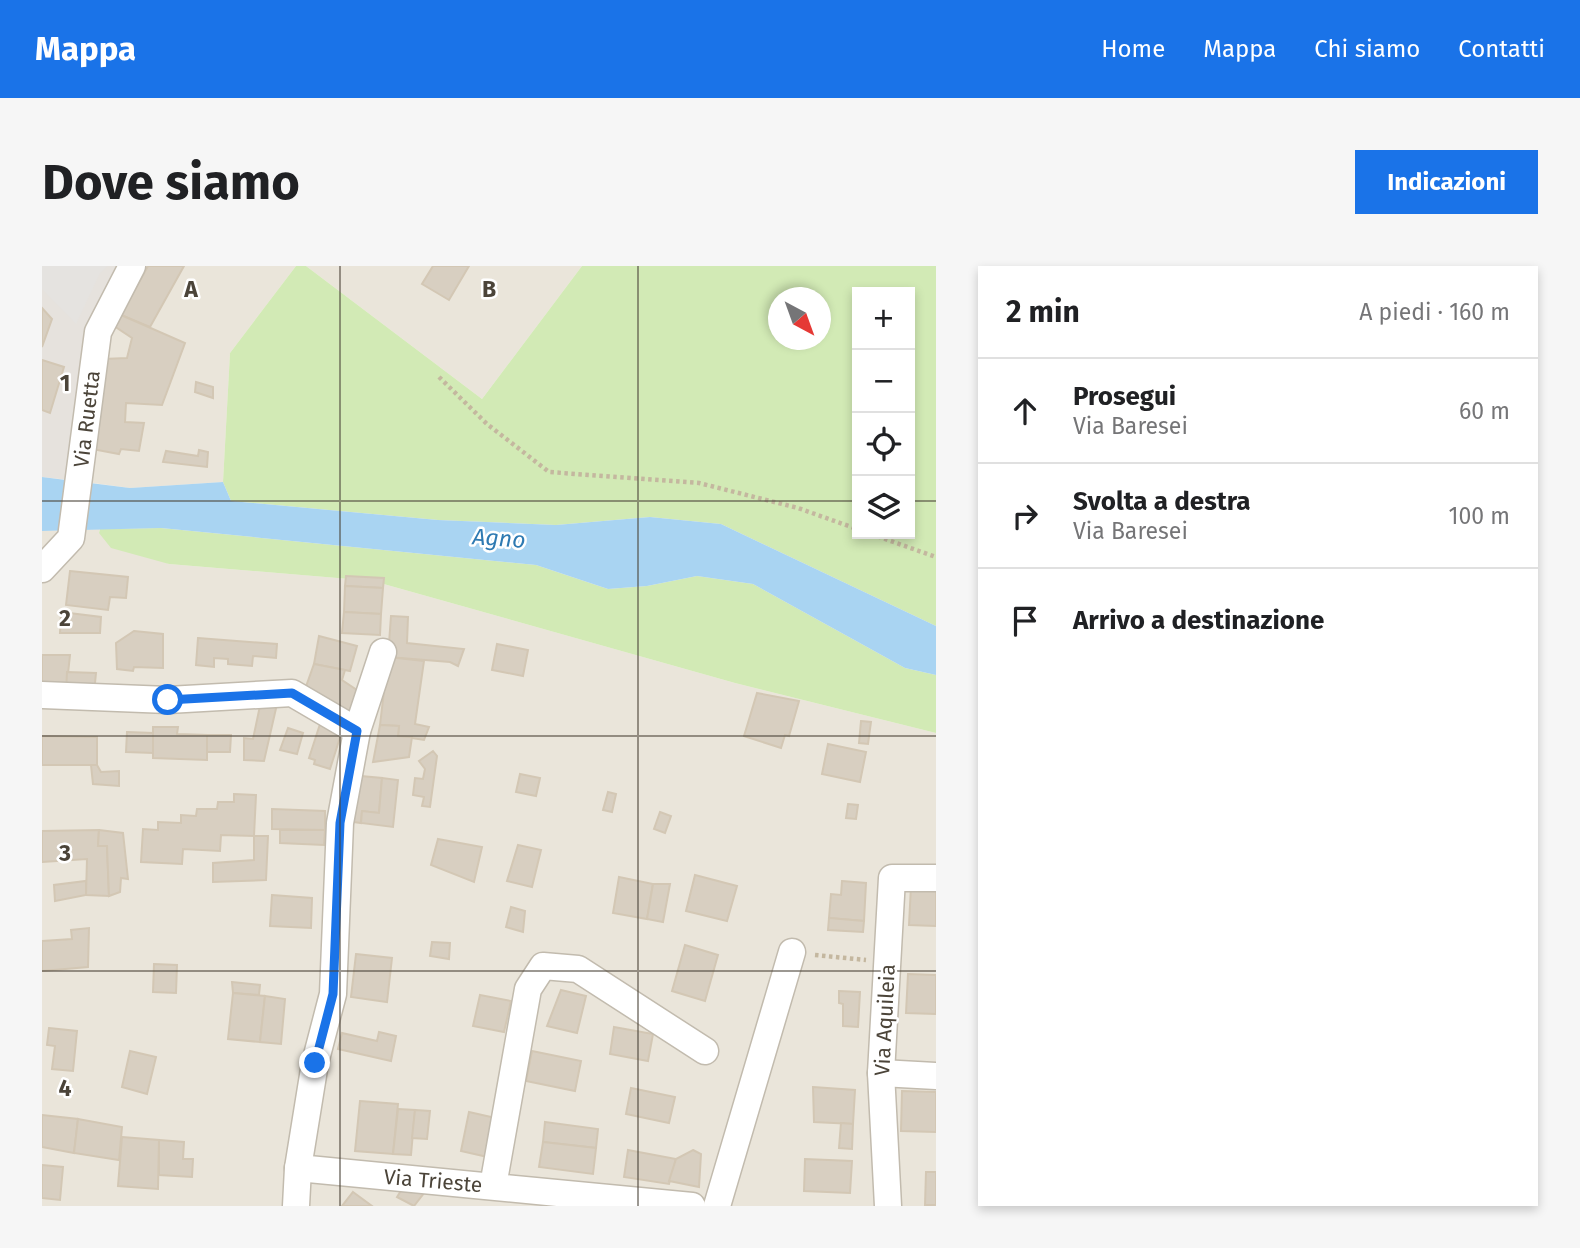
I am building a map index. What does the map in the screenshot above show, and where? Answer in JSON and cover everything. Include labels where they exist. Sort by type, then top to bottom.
[{"type":"street","name":"Via Ruetta","points":[[42,569],[71,538],[98,332],[132,266]]},
{"type":"street","points":[[296,1206],[298,1168],[315,1063],[333,994],[340,823],[357,731],[383,652]]},
{"type":"street","points":[[42,695],[168,700],[292,693],[357,731]]},
{"type":"street","name":"Via Aquileia","points":[[888,1206],[881,1073],[892,878],[936,878]]},
{"type":"street","points":[[718,1206],[792,953]]},
{"type":"street","points":[[493,1186],[528,989],[543,966],[578,969],[705,1051]]},
{"type":"street","points":[[881,1073],[936,1076]]},
{"type":"street","name":"Via Trieste","points":[[298,1168],[692,1206]]},
{"type":"path","points":[[439,377],[488,424],[549,472],[699,483],[798,508],[852,527]]},
{"type":"path","points":[[885,539],[936,557]]},
{"type":"path","points":[[792,953],[887,962]]},
{"type":"shaded area","points":[[42,266],[131,266],[91,348],[78,481],[42,477]]},
{"type":"shaded area","points":[[42,266],[108,266],[100,273],[76,324],[42,289]]},
{"type":"shaded area","points":[[131,266],[296,266],[230,353],[223,482],[130,488],[78,481],[91,348]]},
{"type":"shaded area","points":[[306,266],[582,266],[482,399]]},
{"type":"shaded area","points":[[100,529],[99,533],[169,564],[373,581],[735,683],[936,733],[936,1206],[42,1206],[42,531]]},
{"type":"green space","points":[[296,266],[306,266],[482,399],[582,266],[936,266],[936,626],[721,524],[650,517],[556,525],[438,520],[231,501],[223,482],[230,353]]},
{"type":"green space","points":[[161,528],[536,565],[608,589],[647,586],[697,576],[753,584],[905,668],[936,675],[936,733],[735,683],[373,581],[169,564],[111,548],[99,533],[100,529]]},
{"type":"water","name":"Agno","points":[[42,477],[130,488],[223,482],[231,501],[438,520],[556,525],[650,517],[721,524],[936,626],[936,675],[905,668],[753,584],[697,576],[647,586],[608,589],[536,565],[161,528],[42,531]]},
{"type":"building","points":[[148,266],[184,266],[150,327],[121,315]]},
{"type":"building","points":[[433,266],[469,266],[449,300],[422,284]]},
{"type":"building","points":[[42,308],[52,319],[42,347]]},
{"type":"building","points":[[121,315],[185,343],[162,405],[126,403],[125,422],[144,423],[139,451],[121,449],[119,454],[92,449],[104,359],[127,358],[132,338],[114,326]]},
{"type":"building","points":[[42,360],[64,367],[50,413],[42,410]]},
{"type":"building","points":[[196,382],[213,387],[213,398],[195,392]]},
{"type":"building","points":[[199,450],[208,452],[207,467],[163,462],[166,451],[198,456]]},
{"type":"building","points":[[70,571],[128,577],[126,598],[110,597],[108,610],[66,605]]},
{"type":"building","points":[[346,576],[384,578],[383,588],[345,586]]},
{"type":"building","points":[[345,586],[383,588],[381,614],[344,612]]},
{"type":"building","points":[[61,612],[101,617],[100,633],[60,633]]},
{"type":"building","points":[[344,612],[381,614],[380,635],[342,633]]},
{"type":"building","points":[[391,616],[408,617],[407,643],[464,649],[458,666],[450,662],[388,657]]},
{"type":"building","points":[[134,631],[163,634],[163,668],[134,667],[133,671],[117,669],[116,643]]},
{"type":"building","points":[[319,636],[357,646],[350,671],[314,664]]},
{"type":"building","points":[[198,638],[277,644],[276,658],[253,656],[252,666],[228,664],[228,659],[214,658],[214,667],[196,665]]},
{"type":"building","points":[[497,644],[528,650],[523,676],[492,670]]},
{"type":"building","points":[[42,655],[70,655],[66,692],[42,691]]},
{"type":"building","points":[[388,657],[424,661],[415,724],[429,727],[424,740],[398,736],[399,726],[380,725]]},
{"type":"building","points":[[314,664],[345,670],[342,680],[363,694],[350,719],[303,695]]},
{"type":"building","points":[[67,672],[96,673],[94,693],[66,692]]},
{"type":"building","points":[[757,693],[799,701],[789,736],[785,735],[781,748],[744,736]]},
{"type":"building","points":[[261,701],[277,704],[264,761],[244,760],[244,738],[253,739]]},
{"type":"building","points":[[321,721],[343,728],[330,769],[314,764],[315,760],[309,758]]},
{"type":"building","points":[[861,721],[871,722],[868,744],[859,743]]},
{"type":"building","points":[[380,725],[399,726],[398,736],[412,737],[409,757],[373,762]]},
{"type":"building","points":[[153,727],[178,727],[177,734],[207,735],[207,760],[153,758]]},
{"type":"building","points":[[288,728],[303,733],[297,754],[280,750]]},
{"type":"building","points":[[127,732],[153,733],[153,753],[126,752]]},
{"type":"building","points":[[207,735],[231,735],[230,752],[207,752]]},
{"type":"building","points":[[42,736],[97,737],[97,765],[42,765]]},
{"type":"building","points":[[828,744],[866,752],[860,782],[822,774]]},
{"type":"building","points":[[433,751],[437,756],[430,807],[422,806],[424,797],[413,795],[415,778],[423,779],[425,769],[419,761]]},
{"type":"building","points":[[91,765],[97,765],[101,772],[119,771],[119,786],[93,784]]},
{"type":"building","points":[[520,774],[540,778],[536,796],[516,792]]},
{"type":"building","points":[[350,775],[382,778],[379,813],[362,811],[361,823],[346,821]]},
{"type":"building","points":[[382,778],[398,780],[393,827],[361,823],[362,811],[379,813]]},
{"type":"building","points":[[608,792],[616,794],[612,812],[603,810]]},
{"type":"building","points":[[234,794],[256,795],[254,836],[221,835],[220,851],[183,849],[182,864],[141,862],[143,829],[158,830],[158,822],[181,823],[181,815],[196,816],[197,809],[217,809],[218,802],[234,802]]},
{"type":"building","points":[[848,804],[858,805],[856,819],[846,818]]},
{"type":"building","points":[[272,809],[325,811],[325,830],[272,829]]},
{"type":"building","points":[[660,812],[671,816],[665,833],[654,829]]},
{"type":"building","points":[[99,830],[98,846],[107,846],[109,896],[86,895],[87,859],[42,862],[42,831]]},
{"type":"building","points":[[99,830],[123,833],[128,879],[121,878],[120,892],[109,896],[107,846],[98,846]]},
{"type":"building","points":[[280,830],[325,830],[324,845],[280,843]]},
{"type":"building","points":[[254,836],[268,836],[266,880],[213,882],[213,863],[254,860]]},
{"type":"building","points":[[438,839],[482,847],[474,882],[431,865]]},
{"type":"building","points":[[518,845],[541,850],[532,887],[507,881]]},
{"type":"building","points":[[695,875],[737,886],[727,921],[686,911]]},
{"type":"building","points":[[619,877],[653,884],[647,919],[613,913]]},
{"type":"building","points":[[86,881],[86,895],[55,901],[54,885]]},
{"type":"building","points":[[842,881],[866,883],[864,921],[829,918],[831,894],[841,895]]},
{"type":"building","points":[[653,884],[670,884],[663,922],[647,919]]},
{"type":"building","points":[[911,886],[936,887],[936,926],[909,925]]},
{"type":"building","points":[[272,895],[312,898],[311,928],[270,926]]},
{"type":"building","points":[[511,907],[525,911],[523,932],[506,927]]},
{"type":"building","points":[[829,918],[864,921],[863,932],[828,930]]},
{"type":"building","points":[[89,928],[88,967],[42,971],[42,941],[72,939],[71,930]]},
{"type":"building","points":[[432,942],[450,943],[449,959],[430,956]]},
{"type":"building","points":[[685,945],[718,955],[705,1001],[672,991]]},
{"type":"building","points":[[356,954],[392,958],[387,1002],[351,997]]},
{"type":"building","points":[[154,964],[177,965],[176,993],[153,992]]},
{"type":"building","points":[[908,974],[936,975],[936,1014],[906,1013]]},
{"type":"building","points":[[232,982],[260,985],[259,995],[233,993]]},
{"type":"building","points":[[561,990],[586,996],[577,1033],[547,1026]]},
{"type":"building","points":[[839,991],[860,992],[858,1027],[843,1026],[843,1004],[839,1003]]},
{"type":"building","points":[[233,993],[265,996],[260,1042],[228,1039]]},
{"type":"building","points":[[480,995],[511,1001],[504,1032],[473,1026]]},
{"type":"building","points":[[265,996],[285,999],[281,1044],[260,1042]]},
{"type":"building","points":[[614,1027],[653,1034],[648,1061],[610,1054]]},
{"type":"building","points":[[49,1028],[77,1031],[73,1071],[52,1069],[55,1046],[47,1045]]},
{"type":"building","points":[[379,1032],[396,1036],[391,1061],[338,1049],[342,1033],[377,1041]]},
{"type":"building","points":[[130,1051],[156,1057],[147,1094],[122,1087]]},
{"type":"building","points":[[532,1051],[581,1061],[575,1091],[526,1081]]},
{"type":"building","points":[[813,1087],[855,1090],[853,1124],[814,1122]]},
{"type":"building","points":[[631,1088],[675,1097],[669,1123],[626,1114]]},
{"type":"building","points":[[902,1091],[936,1092],[936,1132],[901,1131]]},
{"type":"building","points":[[360,1101],[398,1104],[393,1154],[355,1151]]},
{"type":"building","points":[[398,1109],[415,1110],[411,1155],[393,1154]]},
{"type":"building","points":[[415,1110],[430,1111],[427,1139],[412,1138]]},
{"type":"building","points":[[469,1112],[500,1119],[492,1158],[461,1151]]},
{"type":"building","points":[[42,1115],[78,1119],[74,1153],[42,1147]]},
{"type":"building","points":[[78,1119],[122,1127],[119,1160],[74,1153]]},
{"type":"building","points":[[545,1122],[598,1129],[596,1148],[543,1142]]},
{"type":"building","points":[[841,1123],[853,1124],[852,1149],[839,1148]]},
{"type":"building","points":[[122,1137],[159,1140],[158,1189],[118,1186]]},
{"type":"building","points":[[159,1140],[184,1142],[183,1159],[193,1159],[192,1177],[159,1175]]},
{"type":"building","points":[[543,1142],[596,1148],[593,1174],[539,1167]]},
{"type":"building","points":[[628,1150],[676,1159],[669,1184],[624,1177]]},
{"type":"building","points":[[693,1150],[701,1154],[699,1187],[669,1181],[676,1159]]},
{"type":"building","points":[[805,1159],[852,1161],[850,1193],[804,1191]]},
{"type":"building","points":[[42,1165],[63,1167],[60,1200],[42,1198]]},
{"type":"building","points":[[926,1172],[936,1172],[936,1205],[925,1205]]},
{"type":"building","points":[[405,1184],[424,1193],[414,1206],[397,1197]]},
{"type":"building","points":[[353,1192],[372,1206],[342,1206]]},
{"type":"route","points":[[168,700],[292,693],[357,731],[340,823],[333,994],[315,1063]]}]
